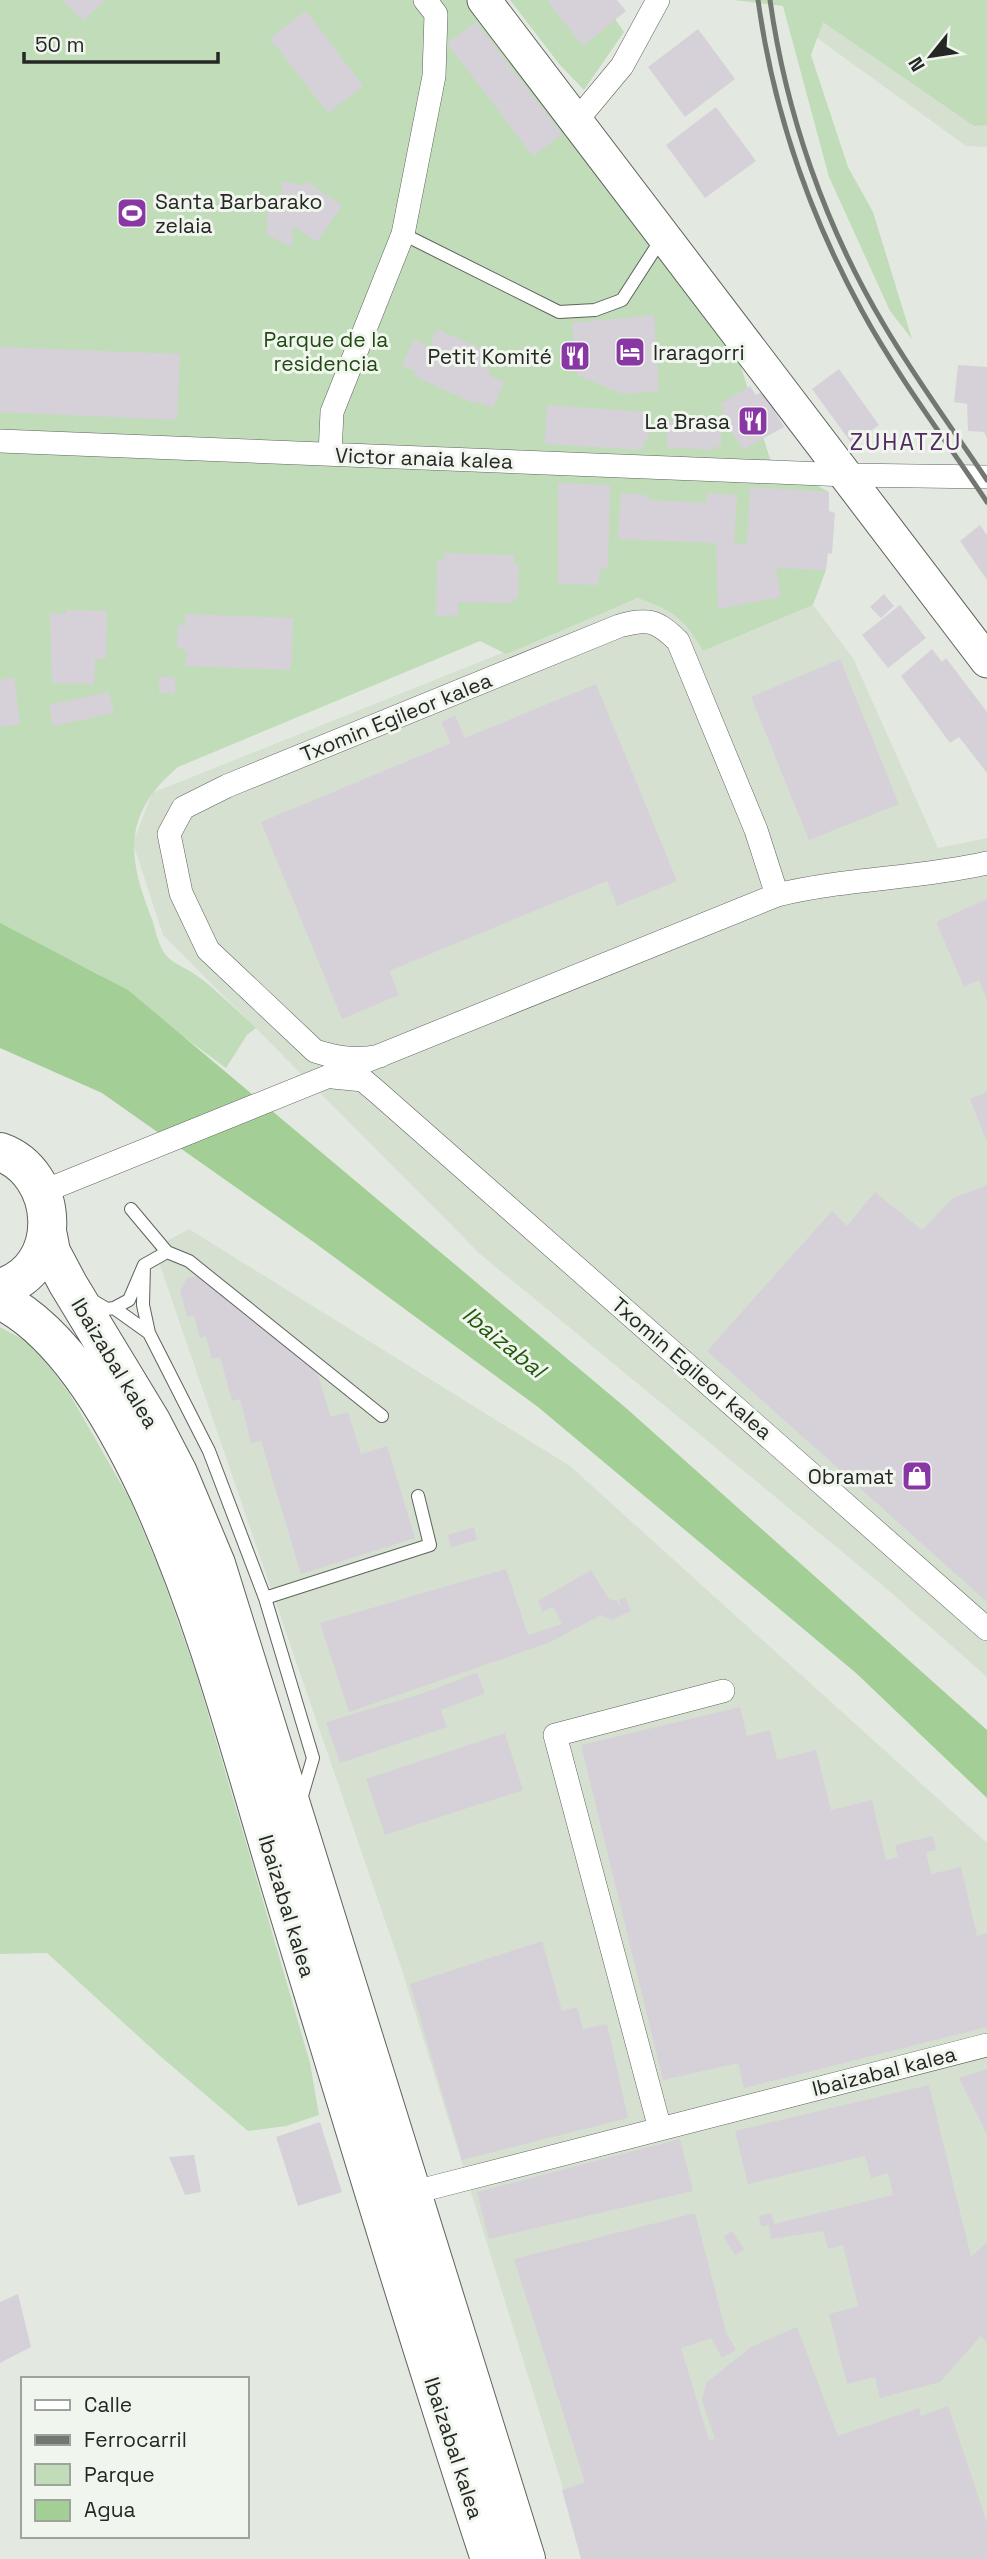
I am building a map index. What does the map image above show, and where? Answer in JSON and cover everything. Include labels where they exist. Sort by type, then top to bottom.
[{"type":"highway","points":[[0,1152],[12,1156],[31,1172],[42,1192],[49,1213],[55,1258],[39,1257],[24,1274],[0,1287]]},
{"type":"highway","name":"Ibaizabal kalea","points":[[55,1258],[151,1421],[198,1518],[239,1631],[526,2559]]},
{"type":"highway","name":"Ibaizabal kalea","points":[[0,1300],[36,1324],[68,1358],[106,1413],[166,1532],[230,1717],[490,2559]]},
{"type":"street","points":[[330,454],[332,411],[403,234],[434,76],[436,14],[425,0]]},
{"type":"street","points":[[484,0],[987,662]]},
{"type":"street","points":[[577,120],[622,66],[654,3]]},
{"type":"street","name":"Victor anaia kalea","points":[[0,441],[847,475]]},
{"type":"street","points":[[847,475],[987,477]]},
{"type":"street","name":"Txomin Egileor kalea","points":[[371,1058],[334,1058],[315,1051],[208,950],[181,893],[169,834],[183,808],[227,786],[619,626],[644,619],[663,627],[678,641],[756,830],[777,895]]},
{"type":"street","name":"Txomin Egileor kalea","points":[[42,1192],[777,895],[808,887],[926,876],[987,863]]},
{"type":"street","points":[[315,1051],[326,1060],[330,1068],[328,1077]]},
{"type":"street","points":[[371,1058],[379,1083],[396,1108]]},
{"type":"street","name":"Txomin Egileor kalea","points":[[328,1077],[363,1080],[987,1629]]},
{"type":"street","points":[[660,2129],[555,1735],[723,1691]]},
{"type":"street","name":"Ibaizabal kalea","points":[[411,2193],[987,2045]]},
{"type":"lane","points":[[403,234],[559,312],[595,310],[622,300],[664,235]]},
{"type":"lane","points":[[131,1209],[167,1252],[189,1261],[382,1416]]},
{"type":"lane","points":[[55,1258],[107,1309],[129,1300],[144,1265],[167,1252]]},
{"type":"lane","points":[[144,1265],[144,1306],[149,1334],[209,1451],[265,1598],[313,1758],[296,1815]]},
{"type":"lane","points":[[114,1308],[149,1334]]},
{"type":"lane","points":[[265,1598],[430,1545],[418,1496]]},
{"type":"shaded area","points":[[987,0],[987,147],[966,146],[795,22]]},
{"type":"shaded area","points":[[639,598],[669,609],[686,623],[703,651],[813,605],[853,658],[938,848],[987,838],[987,1677],[880,1583],[480,1254],[163,935],[133,843],[152,793]]},
{"type":"shaded area","points":[[189,1229],[570,1466],[987,1843],[987,2559],[585,2559],[401,1967],[154,1248]]},
{"type":"green space","name":"Parque de la residencia","points":[[0,0],[468,0],[737,354],[770,459],[829,492],[826,570],[813,605],[703,651],[677,617],[638,598],[506,654],[480,641],[178,767],[148,800],[140,817],[135,834],[137,872],[158,940],[165,954],[204,981],[256,1028],[247,1035],[226,1068],[100,975],[0,924]]},
{"type":"green space","points":[[510,0],[602,0],[624,32],[584,90],[560,65]]},
{"type":"green space","points":[[734,0],[987,0],[987,125],[974,126],[823,22],[811,55],[848,167],[873,212],[912,339],[890,311],[829,177],[783,6]]},
{"type":"green space","points":[[0,1327],[33,1345],[69,1393],[129,1498],[159,1568],[196,1673],[247,1846],[310,2063],[319,2115],[286,2126],[248,2131],[160,2056],[47,1953],[0,1954]]},
{"type":"water","name":"Ibaizabal","points":[[0,923],[128,990],[626,1408],[987,1730],[987,1798],[856,1673],[538,1407],[315,1243],[102,1093],[0,1048]]},
{"type":"building","points":[[63,0],[105,0],[83,21]]},
{"type":"building","points":[[617,0],[626,11],[583,46],[548,2]]},
{"type":"building","points":[[306,11],[363,86],[328,113],[270,38]]},
{"type":"building","points":[[476,22],[562,134],[533,156],[447,43]]},
{"type":"building","points":[[698,29],[735,79],[685,117],[648,67]]},
{"type":"building","points":[[716,107],[756,161],[705,198],[666,145]]},
{"type":"building","points":[[282,181],[303,185],[306,181],[342,205],[317,242],[293,226],[292,247],[267,235],[267,204],[283,214],[290,204],[281,202]]},
{"type":"building","points":[[654,315],[659,391],[623,394],[577,375],[572,323]]},
{"type":"building","points":[[437,329],[493,354],[486,368],[491,370],[488,375],[504,382],[493,408],[477,401],[475,404],[414,376],[416,372],[402,365],[414,339],[429,348]]},
{"type":"building","points":[[0,347],[180,354],[177,420],[0,412]]},
{"type":"building","points":[[958,365],[987,367],[987,438],[984,432],[968,431],[967,404],[954,402]]},
{"type":"building","points":[[839,369],[879,425],[852,444],[812,389]]},
{"type":"building","name":"La Brasa","points":[[750,386],[756,395],[763,391],[784,427],[743,450],[722,415],[724,412],[720,404]]},
{"type":"building","points":[[547,405],[645,412],[645,415],[650,415],[648,441],[644,441],[643,450],[545,444]]},
{"type":"building","points":[[666,421],[721,424],[721,447],[715,446],[714,450],[667,447]]},
{"type":"building","points":[[558,483],[610,485],[608,569],[600,568],[598,585],[558,584]]},
{"type":"building","points":[[750,487],[829,492],[829,511],[835,513],[832,554],[828,553],[826,570],[776,568],[781,597],[718,609],[716,543],[618,539],[621,493],[646,495],[650,500],[707,503],[707,493],[737,495],[734,543],[747,544]]},
{"type":"building","points":[[980,525],[987,535],[987,580],[960,541]]},
{"type":"building","points":[[444,553],[514,555],[514,564],[519,564],[518,599],[513,598],[513,603],[458,602],[459,615],[436,616],[437,559],[444,560]]},
{"type":"building","points":[[884,594],[894,606],[881,618],[870,607]]},
{"type":"building","points":[[900,605],[926,638],[888,668],[862,635]]},
{"type":"building","points":[[66,610],[107,611],[106,659],[95,659],[94,684],[52,683],[50,613],[66,614]]},
{"type":"building","points":[[185,614],[293,618],[291,670],[186,666],[187,652],[184,652],[184,648],[177,648],[178,625],[185,625]]},
{"type":"building","points":[[932,649],[942,662],[946,658],[987,712],[987,773],[959,737],[950,743],[901,676]]},
{"type":"building","points":[[840,659],[899,804],[809,840],[751,697]]},
{"type":"building","points":[[14,677],[20,724],[0,727],[0,680]]},
{"type":"building","points":[[159,677],[175,677],[175,693],[159,693]]},
{"type":"building","points":[[596,684],[677,881],[617,906],[607,881],[389,971],[399,995],[342,1019],[261,822],[451,743],[441,722],[455,715],[465,738]]},
{"type":"building","points":[[109,692],[114,713],[53,726],[49,705]]},
{"type":"building","points":[[987,899],[987,1000],[979,980],[964,987],[936,922]]},
{"type":"building","points":[[987,1092],[987,1142],[970,1099]]},
{"type":"building","name":"Obramat","points":[[987,1185],[987,1602],[707,1351],[832,1211],[847,1226],[875,1192],[922,1230],[953,1198]]},
{"type":"building","points":[[197,1276],[316,1369],[331,1417],[348,1412],[361,1454],[387,1446],[415,1538],[301,1574],[261,1441],[251,1443],[240,1399],[232,1401],[220,1357],[212,1359],[206,1336],[200,1338],[194,1315],[187,1317],[180,1290],[187,1278]]},
{"type":"building","points":[[474,1527],[477,1540],[451,1547],[448,1535]]},
{"type":"building","points":[[506,1569],[528,1635],[562,1624],[553,1607],[543,1612],[538,1601],[591,1570],[609,1599],[617,1601],[621,1608],[619,1600],[625,1597],[631,1611],[611,1620],[601,1615],[548,1643],[349,1712],[320,1623]]},
{"type":"building","points":[[477,1673],[485,1693],[441,1710],[447,1727],[340,1763],[326,1722],[418,1695]]},
{"type":"building","points":[[740,1707],[747,1736],[770,1730],[777,1760],[816,1750],[831,1810],[872,1800],[886,1860],[898,1857],[895,1845],[933,1836],[936,1850],[926,1852],[931,1874],[961,1867],[977,1936],[987,1933],[987,2027],[744,2088],[738,2063],[663,2080],[581,1745]]},
{"type":"building","points":[[505,1733],[523,1790],[385,1835],[366,1779]]},
{"type":"building","points":[[542,1941],[562,2011],[577,2007],[583,2029],[607,2024],[628,2118],[462,2160],[410,1984]]},
{"type":"building","points":[[987,2069],[987,2135],[959,2078]]},
{"type":"building","points":[[929,2085],[971,2257],[987,2242],[987,2343],[981,2336],[940,2382],[880,2398],[875,2377],[847,2384],[829,2314],[858,2306],[843,2245],[828,2249],[823,2231],[771,2239],[769,2225],[761,2227],[759,2216],[771,2213],[774,2224],[893,2195],[888,2173],[871,2178],[865,2156],[748,2184],[735,2131]]},
{"type":"building","points":[[320,2122],[342,2192],[298,2206],[276,2137]]},
{"type":"building","points":[[680,2139],[693,2191],[489,2239],[477,2192]]},
{"type":"building","points":[[194,2155],[201,2192],[185,2195],[169,2157]]},
{"type":"building","points":[[695,2213],[726,2332],[736,2350],[722,2358],[711,2338],[681,2348],[709,2440],[715,2439],[702,2400],[706,2383],[751,2347],[797,2327],[838,2436],[919,2408],[921,2416],[948,2406],[987,2523],[987,2559],[581,2559],[562,2490],[585,2482],[514,2259]]},
{"type":"building","points":[[732,2231],[744,2249],[735,2255],[723,2237]]},
{"type":"building","points":[[18,2294],[31,2347],[0,2363],[0,2302]]},
{"type":"railway","points":[[758,0],[773,81],[784,121],[825,237],[876,336],[987,502]]},
{"type":"railway","points":[[770,0],[786,85],[826,209],[863,287],[896,345],[987,480]]},
{"type":"place","name":"Santa Barbarako zelaia","points":[[132,213]]},
{"type":"place","name":"Iraragorri","points":[[630,352]]},
{"type":"place","name":"Petit Komité","points":[[575,356]]},
{"type":"place","name":"La Brasa","points":[[753,421]]},
{"type":"place","name":"Obramat","points":[[917,1476]]},
{"type":"district","name":"ZUHATZU","points":[[906,442]]}]
